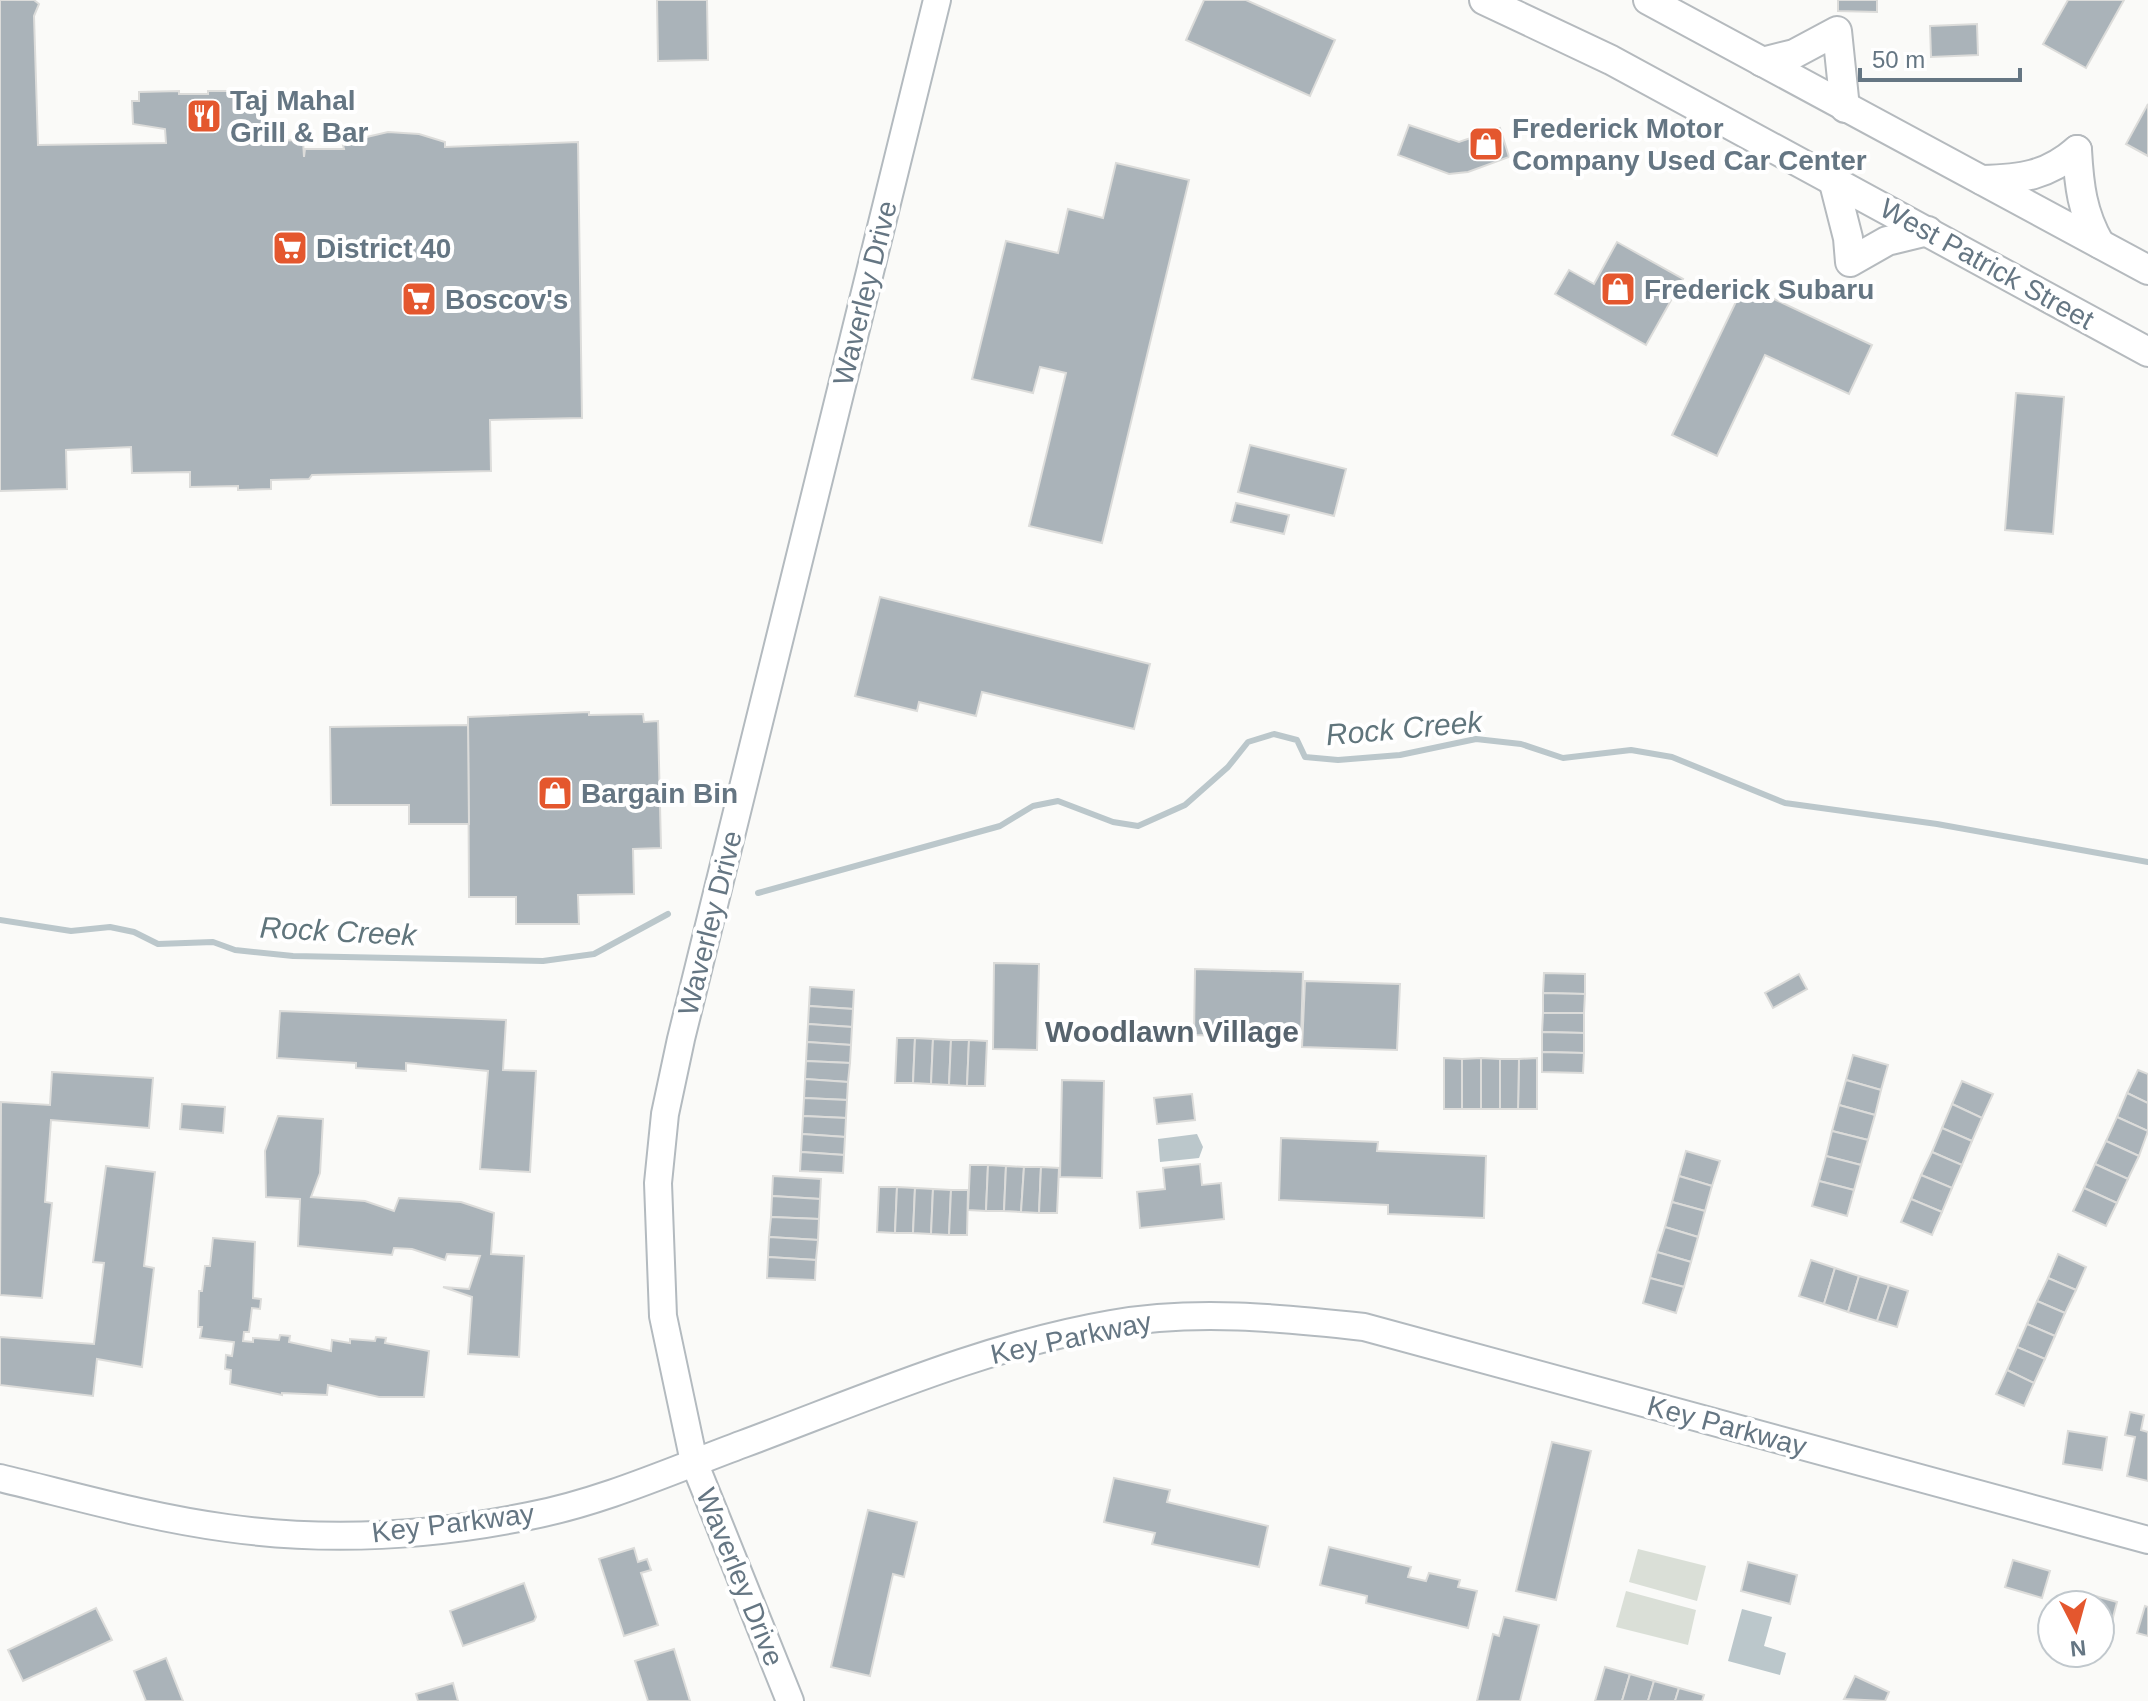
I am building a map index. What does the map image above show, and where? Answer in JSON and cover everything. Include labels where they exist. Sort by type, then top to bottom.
[{"type":"main road","name":"West Patrick Street","points":[[1484,0],[1611,60],[2148,352]]},
{"type":"main road","points":[[1648,0],[2148,270]]},
{"type":"main road","points":[[1762,62],[1794,54],[1837,31],[1845,108]]},
{"type":"main road","points":[[1980,180],[2022,179],[2043,174],[2077,150],[2079,191],[2085,213],[2100,244]]},
{"type":"main road","points":[[1833,179],[1848,238],[1850,262],[1887,241],[1928,231]]},
{"type":"street","name":"Waverley Drive","points":[[790,1701],[694,1462],[675,1386],[662,1303],[658,1183],[665,1114],[681,1039],[937,0]]},
{"type":"street","name":"Key Parkway","points":[[0,1478],[128,1509],[226,1528],[293,1535],[376,1535],[532,1516],[694,1462],[970,1359],[1036,1340],[1113,1323],[1166,1318],[1272,1317],[1364,1327],[2148,1540]]},
{"type":"shaded area","points":[[1197,1134],[1203,1147],[1199,1158],[1160,1162],[1158,1139]]},
{"type":"shaded area","points":[[1638,1549],[1706,1566],[1697,1601],[1629,1582]]},
{"type":"shaded area","points":[[1626,1591],[1696,1610],[1688,1645],[1616,1627]]},
{"type":"shaded area","points":[[1742,1609],[1772,1617],[1764,1646],[1786,1653],[1780,1675],[1728,1661]]},
{"type":"building","name":"District 40","points":[[0,0],[34,0],[39,4],[34,16],[38,145],[166,143],[165,129],[133,124],[132,101],[139,101],[139,92],[179,91],[179,94],[208,94],[208,91],[233,91],[233,97],[264,100],[265,121],[268,121],[266,141],[303,140],[304,157],[305,149],[344,149],[343,145],[354,140],[388,132],[419,134],[445,142],[445,147],[578,142],[582,418],[490,420],[491,471],[312,475],[309,479],[271,480],[271,489],[190,487],[190,472],[132,473],[131,447],[66,450],[67,489],[0,491]]},
{"type":"building","points":[[657,0],[707,0],[708,60],[658,61]]},
{"type":"building","points":[[1204,0],[1246,0],[1335,40],[1310,96],[1186,40]]},
{"type":"building","points":[[1838,0],[1877,0],[1877,12],[1838,11]]},
{"type":"building","points":[[2068,0],[2124,0],[2086,68],[2043,44]]},
{"type":"building","points":[[1977,24],[1978,55],[1931,57],[1930,26]]},
{"type":"building","points":[[2148,104],[2148,156],[2126,144]]},
{"type":"building","points":[[1409,125],[1459,142],[1500,128],[1509,157],[1468,172],[1449,174],[1398,155]]},
{"type":"building","points":[[1116,163],[1189,180],[1102,543],[1029,526],[1066,373],[1040,367],[1033,393],[972,379],[1006,241],[1058,253],[1068,209],[1103,218]]},
{"type":"building","name":"Frederick Subaru","points":[[1617,242],[1683,279],[1646,345],[1555,294],[1569,270],[1594,284]]},
{"type":"building","points":[[1744,285],[1872,345],[1849,394],[1765,355],[1717,456],[1672,435]]},
{"type":"building","points":[[2016,393],[2064,397],[2053,534],[2005,530]]},
{"type":"building","points":[[1250,445],[1346,469],[1334,516],[1238,492]]},
{"type":"building","points":[[1236,503],[1289,515],[1284,534],[1231,522]]},
{"type":"building","points":[[880,597],[1150,664],[1134,729],[982,692],[976,716],[919,702],[917,711],[855,696]]},
{"type":"building","points":[[589,712],[589,715],[643,714],[644,722],[658,721],[661,848],[633,849],[634,894],[578,895],[579,924],[516,924],[516,897],[469,897],[468,717]]},
{"type":"building","points":[[468,725],[469,824],[409,824],[409,805],[331,805],[330,727]]},
{"type":"building","points":[[994,963],[1039,964],[1037,1050],[993,1049]]},
{"type":"building","points":[[1195,969],[1303,972],[1301,1039],[1194,1035]]},
{"type":"building","points":[[1544,973],[1585,974],[1585,994],[1543,993]]},
{"type":"building","points":[[1799,974],[1807,989],[1773,1008],[1765,993]]},
{"type":"building","points":[[1305,981],[1400,984],[1397,1050],[1302,1047]]},
{"type":"building","points":[[810,987],[854,990],[853,1009],[809,1006]]},
{"type":"building","points":[[1543,993],[1585,994],[1584,1013],[1543,1013]]},
{"type":"building","points":[[809,1006],[853,1009],[852,1027],[808,1024]]},
{"type":"building","points":[[280,1011],[506,1020],[503,1070],[536,1071],[530,1172],[480,1169],[488,1071],[406,1063],[406,1071],[356,1068],[356,1063],[277,1058]]},
{"type":"building","points":[[1543,1013],[1584,1013],[1584,1033],[1542,1032]]},
{"type":"building","points":[[808,1024],[852,1027],[851,1045],[807,1042]]},
{"type":"building","points":[[1542,1032],[1584,1033],[1584,1053],[1542,1052]]},
{"type":"building","points":[[897,1038],[915,1038],[913,1083],[895,1083]]},
{"type":"building","points":[[915,1038],[933,1039],[931,1084],[913,1083]]},
{"type":"building","points":[[933,1039],[951,1040],[949,1085],[931,1084]]},
{"type":"building","points":[[951,1040],[969,1040],[967,1086],[949,1085]]},
{"type":"building","points":[[969,1040],[987,1041],[985,1086],[967,1086]]},
{"type":"building","points":[[807,1042],[851,1045],[850,1063],[806,1061]]},
{"type":"building","points":[[1542,1052],[1584,1053],[1583,1073],[1542,1072]]},
{"type":"building","points":[[1853,1055],[1888,1065],[1881,1090],[1846,1080]]},
{"type":"building","points":[[1444,1058],[1462,1059],[1462,1109],[1444,1109]]},
{"type":"building","points":[[1481,1058],[1500,1059],[1500,1109],[1481,1109]]},
{"type":"building","points":[[1481,1058],[1481,1109],[1462,1109],[1462,1059]]},
{"type":"building","points":[[1537,1058],[1537,1109],[1518,1109],[1519,1059]]},
{"type":"building","points":[[1500,1059],[1519,1059],[1518,1109],[1500,1109]]},
{"type":"building","points":[[806,1061],[850,1063],[848,1082],[805,1079]]},
{"type":"building","points":[[2138,1070],[2148,1074],[2148,1103],[2127,1093]]},
{"type":"building","points":[[52,1072],[153,1078],[149,1128],[51,1120],[45,1202],[52,1203],[42,1298],[0,1295],[1,1102],[50,1105]]},
{"type":"building","points":[[805,1079],[848,1082],[847,1100],[804,1098]]},
{"type":"building","points":[[1062,1080],[1104,1081],[1102,1178],[1060,1177]]},
{"type":"building","points":[[1846,1080],[1881,1090],[1875,1115],[1839,1105]]},
{"type":"building","points":[[1962,1081],[1993,1094],[1982,1118],[1952,1104]]},
{"type":"building","points":[[2127,1093],[2148,1103],[2148,1131],[2117,1117]]},
{"type":"building","points":[[1192,1094],[1195,1120],[1157,1124],[1154,1098]]},
{"type":"building","points":[[804,1098],[847,1100],[846,1118],[803,1116]]},
{"type":"building","points":[[182,1104],[225,1107],[223,1133],[180,1129]]},
{"type":"building","points":[[1952,1104],[1982,1118],[1972,1141],[1942,1128]]},
{"type":"building","points":[[1839,1105],[1875,1115],[1868,1140],[1832,1131]]},
{"type":"building","points":[[278,1116],[323,1119],[320,1173],[311,1197],[365,1201],[394,1211],[399,1198],[461,1202],[494,1213],[491,1254],[524,1256],[519,1357],[468,1354],[472,1297],[443,1287],[469,1289],[480,1256],[447,1254],[445,1260],[412,1249],[394,1248],[392,1255],[298,1246],[300,1199],[266,1197],[265,1151]]},
{"type":"building","points":[[803,1116],[846,1118],[845,1137],[802,1134]]},
{"type":"building","points":[[2117,1117],[2148,1131],[2139,1156],[2106,1141]]},
{"type":"building","points":[[1942,1128],[1972,1141],[1962,1165],[1932,1152]]},
{"type":"building","points":[[1832,1131],[1868,1140],[1861,1165],[1826,1156]]},
{"type":"building","points":[[802,1134],[845,1137],[844,1155],[801,1152]]},
{"type":"building","points":[[1281,1138],[1378,1142],[1377,1151],[1486,1156],[1484,1218],[1388,1214],[1388,1205],[1279,1200]]},
{"type":"building","points":[[2106,1141],[2139,1156],[2128,1179],[2095,1164]]},
{"type":"building","points":[[1686,1151],[1720,1161],[1712,1186],[1679,1176]]},
{"type":"building","points":[[801,1152],[844,1155],[843,1173],[800,1171]]},
{"type":"building","points":[[1932,1152],[1962,1165],[1952,1188],[1921,1175]]},
{"type":"building","points":[[1826,1156],[1861,1165],[1854,1190],[1819,1181]]},
{"type":"building","points":[[1200,1164],[1202,1185],[1221,1183],[1224,1219],[1140,1228],[1137,1192],[1165,1189],[1163,1168]]},
{"type":"building","points":[[2095,1164],[2128,1179],[2117,1203],[2084,1188]]},
{"type":"building","points":[[970,1165],[988,1165],[986,1211],[968,1210]]},
{"type":"building","points":[[988,1165],[1006,1166],[1004,1211],[986,1211]]},
{"type":"building","points":[[106,1166],[155,1172],[144,1266],[154,1268],[142,1367],[97,1359],[93,1396],[0,1385],[0,1337],[94,1344],[104,1263],[93,1262]]},
{"type":"building","points":[[1006,1166],[1024,1167],[1021,1212],[1004,1211]]},
{"type":"building","points":[[1024,1167],[1041,1167],[1039,1213],[1021,1212]]},
{"type":"building","points":[[1041,1167],[1059,1168],[1057,1213],[1039,1213]]},
{"type":"building","points":[[1921,1175],[1952,1188],[1942,1212],[1911,1199]]},
{"type":"building","points":[[773,1176],[821,1179],[820,1199],[772,1196]]},
{"type":"building","points":[[1679,1176],[1712,1186],[1705,1211],[1672,1202]]},
{"type":"building","points":[[1819,1181],[1854,1190],[1847,1216],[1812,1206]]},
{"type":"building","points":[[879,1187],[897,1187],[895,1233],[877,1232]]},
{"type":"building","points":[[897,1187],[915,1188],[913,1233],[895,1233]]},
{"type":"building","points":[[915,1188],[933,1189],[931,1234],[913,1233]]},
{"type":"building","points":[[2084,1188],[2117,1203],[2106,1226],[2073,1211]]},
{"type":"building","points":[[933,1189],[951,1190],[949,1235],[931,1234]]},
{"type":"building","points":[[951,1190],[968,1190],[967,1235],[949,1235]]},
{"type":"building","points":[[772,1196],[820,1199],[819,1219],[771,1217]]},
{"type":"building","points":[[1911,1199],[1942,1212],[1932,1235],[1901,1222]]},
{"type":"building","points":[[1672,1202],[1705,1211],[1698,1237],[1665,1227]]},
{"type":"building","points":[[771,1217],[819,1219],[818,1240],[769,1237]]},
{"type":"building","points":[[1665,1227],[1698,1237],[1691,1262],[1657,1252]]},
{"type":"building","points":[[769,1237],[818,1240],[816,1260],[768,1257]]},
{"type":"building","points":[[213,1238],[255,1242],[253,1298],[261,1299],[260,1309],[252,1308],[249,1332],[244,1332],[243,1341],[253,1342],[253,1338],[279,1340],[280,1335],[290,1336],[289,1342],[331,1351],[332,1340],[350,1343],[350,1339],[375,1341],[376,1337],[386,1338],[385,1343],[429,1351],[424,1397],[379,1397],[328,1385],[327,1395],[282,1395],[230,1384],[231,1370],[225,1369],[226,1355],[232,1356],[234,1342],[200,1338],[202,1327],[198,1327],[199,1291],[202,1291],[205,1266],[210,1266]]},
{"type":"building","points":[[1657,1252],[1691,1262],[1684,1287],[1650,1278]]},
{"type":"building","points":[[2058,1254],[2086,1267],[2076,1290],[2048,1278]]},
{"type":"building","points":[[768,1257],[816,1260],[815,1280],[767,1278]]},
{"type":"building","points":[[1811,1260],[1835,1268],[1824,1304],[1799,1296]]},
{"type":"building","points":[[1835,1268],[1859,1276],[1848,1312],[1824,1304]]},
{"type":"building","points":[[1859,1276],[1889,1285],[1877,1321],[1848,1312]]},
{"type":"building","points":[[1650,1278],[1684,1287],[1676,1313],[1643,1303]]},
{"type":"building","points":[[2048,1278],[2076,1290],[2065,1313],[2037,1301]]},
{"type":"building","points":[[1889,1285],[1908,1291],[1897,1327],[1877,1321]]},
{"type":"building","points":[[2037,1301],[2065,1313],[2055,1336],[2027,1324]]},
{"type":"building","points":[[2027,1324],[2055,1336],[2045,1359],[2017,1347]]},
{"type":"building","points":[[2017,1347],[2045,1359],[2034,1383],[2007,1370]]},
{"type":"building","points":[[2007,1370],[2034,1383],[2024,1406],[1996,1394]]},
{"type":"building","points":[[2130,1412],[2144,1415],[2141,1430],[2148,1432],[2148,1481],[2127,1476],[2135,1437],[2125,1435]]},
{"type":"building","points":[[2068,1431],[2107,1437],[2102,1470],[2063,1464]]},
{"type":"building","points":[[1552,1442],[1591,1451],[1556,1600],[1516,1591]]},
{"type":"building","points":[[1114,1478],[1170,1490],[1167,1502],[1268,1526],[1259,1567],[1152,1544],[1155,1533],[1104,1522]]},
{"type":"building","points":[[868,1510],[917,1522],[904,1577],[893,1574],[870,1676],[831,1667]]},
{"type":"building","points":[[1329,1547],[1411,1567],[1408,1577],[1426,1581],[1429,1573],[1460,1580],[1458,1587],[1477,1591],[1468,1628],[1366,1603],[1367,1596],[1320,1585]]},
{"type":"building","points":[[634,1548],[638,1562],[647,1559],[651,1570],[641,1573],[658,1625],[624,1636],[599,1559]]},
{"type":"building","points":[[2013,1560],[2050,1571],[2045,1589],[2036,1589],[2036,1596],[2005,1587]]},
{"type":"building","points":[[1748,1562],[1797,1575],[1790,1604],[1741,1591]]},
{"type":"building","points":[[524,1583],[536,1617],[534,1621],[463,1646],[450,1611]]},
{"type":"building","points":[[2145,1606],[2148,1607],[2148,1636],[2137,1633]]},
{"type":"building","points":[[96,1608],[112,1640],[23,1681],[8,1650]]},
{"type":"building","points":[[1504,1617],[1539,1625],[1520,1701],[1477,1701],[1493,1634],[1499,1636]]},
{"type":"building","points":[[674,1649],[690,1701],[648,1701],[635,1661]]},
{"type":"building","points":[[166,1658],[183,1701],[146,1701],[134,1671]]},
{"type":"building","points":[[1605,1667],[1630,1674],[1622,1701],[1595,1701]]},
{"type":"building","points":[[1630,1674],[1654,1681],[1648,1701],[1622,1701]]},
{"type":"building","points":[[1855,1676],[1889,1692],[1885,1701],[1844,1699]]},
{"type":"building","points":[[1654,1681],[1679,1688],[1675,1701],[1648,1701]]},
{"type":"building","points":[[453,1683],[458,1701],[418,1701],[416,1694]]},
{"type":"building","points":[[1679,1688],[1704,1695],[1702,1701],[1675,1701]]},
{"type":"waterway","name":"Rock Creek","points":[[758,893],[1000,826],[1033,806],[1058,801],[1113,822],[1138,826],[1185,805],[1228,767],[1248,742],[1274,734],[1297,740],[1305,757],[1338,760],[1400,755],[1476,739],[1521,744],[1563,758],[1631,750],[1672,757],[1785,803],[1937,824],[2148,862]]},
{"type":"waterway","name":"Rock Creek","points":[[0,920],[71,931],[110,927],[134,932],[158,944],[213,942],[235,950],[293,956],[543,961],[594,954],[668,914]]},
{"type":"place","name":"Taj Mahal Grill & Bar","points":[[204,116]]},
{"type":"place","name":"Frederick Motor Company Used Car Center","points":[[1486,144]]},
{"type":"place","name":"District 40","points":[[290,248]]},
{"type":"place","name":"Frederick Subaru","points":[[1618,289]]},
{"type":"place","name":"Boscov's","points":[[419,299]]},
{"type":"place","name":"Bargain Bin","points":[[555,793]]},
{"type":"district","name":"Woodlawn Village","points":[[1172,1031]]}]
